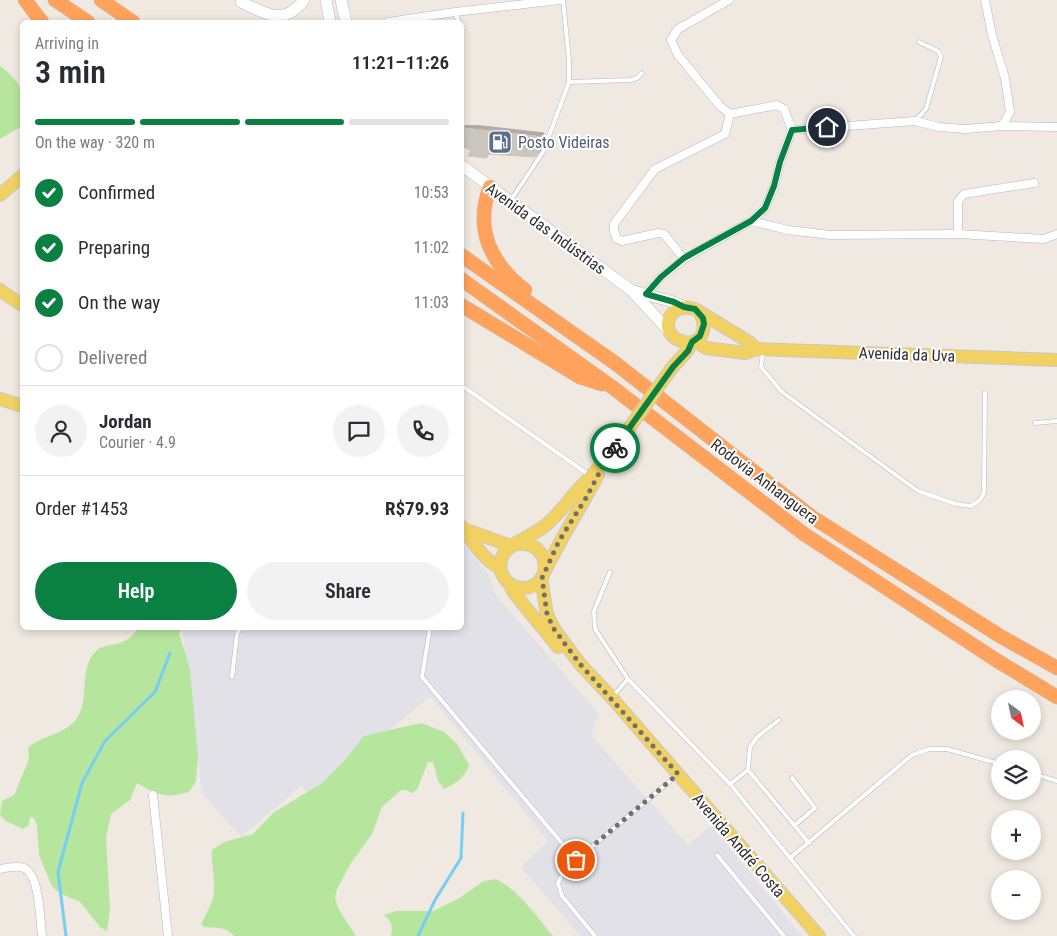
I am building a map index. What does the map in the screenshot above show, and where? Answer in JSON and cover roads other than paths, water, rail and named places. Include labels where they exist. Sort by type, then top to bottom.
[{"type":"highway","points":[[25,0],[40,20]]},
{"type":"highway","points":[[55,0],[85,20]]},
{"type":"highway","points":[[101,0],[130,20]]},
{"type":"highway","points":[[490,187],[484,208],[486,237],[492,254],[500,266],[514,281],[594,342],[614,363]]},
{"type":"highway","name":"Rodovia Anhanguera","points":[[464,257],[614,363],[812,516],[1000,636],[1057,668]]},
{"type":"highway","name":"Rodovia Anhanguera","points":[[464,281],[612,387],[804,534],[996,660],[1057,697]]},
{"type":"highway","points":[[464,307],[580,377],[612,387]]},
{"type":"main road","points":[[240,1],[268,14],[278,16],[287,15],[304,0]]},
{"type":"main road","points":[[240,1],[263,20]]},
{"type":"main road","points":[[330,20],[333,1]]},
{"type":"main road","points":[[333,1],[345,20]]},
{"type":"main road","name":"Avenida das Indústrias","points":[[464,167],[631,290],[673,336]]},
{"type":"main road","points":[[0,195],[20,178]]},
{"type":"main road","points":[[0,290],[20,304]]},
{"type":"main road","name":"Avenida das Indústrias","points":[[631,290],[674,302],[684,307]]},
{"type":"main road","points":[[672,368],[677,348],[668,326],[670,316],[679,308],[689,307],[699,312],[760,349]]},
{"type":"main road","points":[[508,583],[515,587],[530,587],[543,574],[559,541],[586,498],[604,464],[672,368],[703,331],[703,318],[699,312]]},
{"type":"main road","points":[[673,336],[688,343],[694,342]]},
{"type":"main road","name":"Avenida da Uva","points":[[694,342],[706,348],[745,353],[760,349],[1057,360]]},
{"type":"main road","points":[[0,399],[20,405]]},
{"type":"main road","points":[[580,664],[563,653],[514,593],[504,579],[500,568],[502,556],[514,545],[540,530],[551,521],[604,464]]},
{"type":"main road","points":[[464,528],[514,545],[524,543],[538,549],[545,563],[543,574],[547,614],[554,629],[580,664]]},
{"type":"main road","points":[[464,530],[470,540],[491,563],[500,568]]},
{"type":"main road","name":"Avenida André Costa","points":[[580,664],[611,697],[819,936]]},
{"type":"street","points":[[401,20],[561,0]]},
{"type":"street","points":[[646,294],[661,277],[684,258],[751,221],[765,208],[792,130],[784,109],[777,105],[730,114],[720,106],[678,55],[671,40],[678,29],[729,0]]},
{"type":"street","points":[[985,0],[992,35],[1005,78],[1010,112],[1002,126]]},
{"type":"street","points":[[684,258],[664,234],[658,233],[622,241],[617,239],[614,224],[655,169],[725,134],[730,114]]},
{"type":"street","points":[[792,130],[915,121],[940,127],[957,128],[1002,126],[1057,127]]},
{"type":"street","points":[[958,234],[958,201],[964,194],[1034,183]]},
{"type":"street","points":[[751,221],[788,230],[830,235],[958,234],[1044,239],[1057,234]]},
{"type":"street","points":[[153,796],[168,936]]},
{"type":"street","points":[[0,868],[24,868],[31,873],[35,882],[42,936]]},
{"type":"lane","points":[[55,0],[79,20]]},
{"type":"lane","points":[[510,202],[542,152],[570,82],[561,0]]},
{"type":"lane","points":[[455,12],[458,20]]},
{"type":"lane","points":[[915,121],[926,109],[941,57],[938,51],[919,42]]},
{"type":"lane","points":[[570,82],[630,80],[637,78],[642,73]]},
{"type":"lane","points":[[760,349],[761,367],[782,392],[918,491],[956,504],[970,506],[980,500],[984,493],[985,393]]},
{"type":"lane","points":[[464,387],[591,477]]},
{"type":"lane","points":[[1035,422],[1057,421]]},
{"type":"lane","points":[[610,572],[594,611],[595,629],[628,680],[730,784],[854,936]]},
{"type":"lane","points":[[232,677],[239,630]]},
{"type":"lane","points":[[430,630],[422,677],[576,860]]},
{"type":"lane","points":[[611,697],[628,680]]},
{"type":"lane","points":[[779,720],[758,736],[750,747],[748,770],[809,842]]},
{"type":"lane","points":[[790,858],[912,756],[929,749],[946,749],[991,762]]},
{"type":"lane","points":[[730,784],[748,770]]},
{"type":"lane","points":[[595,936],[562,896],[558,883],[564,872],[576,860],[678,774]]},
{"type":"lane","points":[[1041,776],[1057,781]]},
{"type":"lane","points":[[792,778],[814,808],[795,825]]},
{"type":"lane","points":[[717,855],[784,936]]},
{"type":"waterway","points":[[66,936],[58,872],[82,783],[105,741],[155,692],[170,653]]},
{"type":"waterway","points":[[418,936],[435,900],[461,858],[463,813]]},
{"type":"place","name":"Posto Videiras","points":[[500,142]]}]
